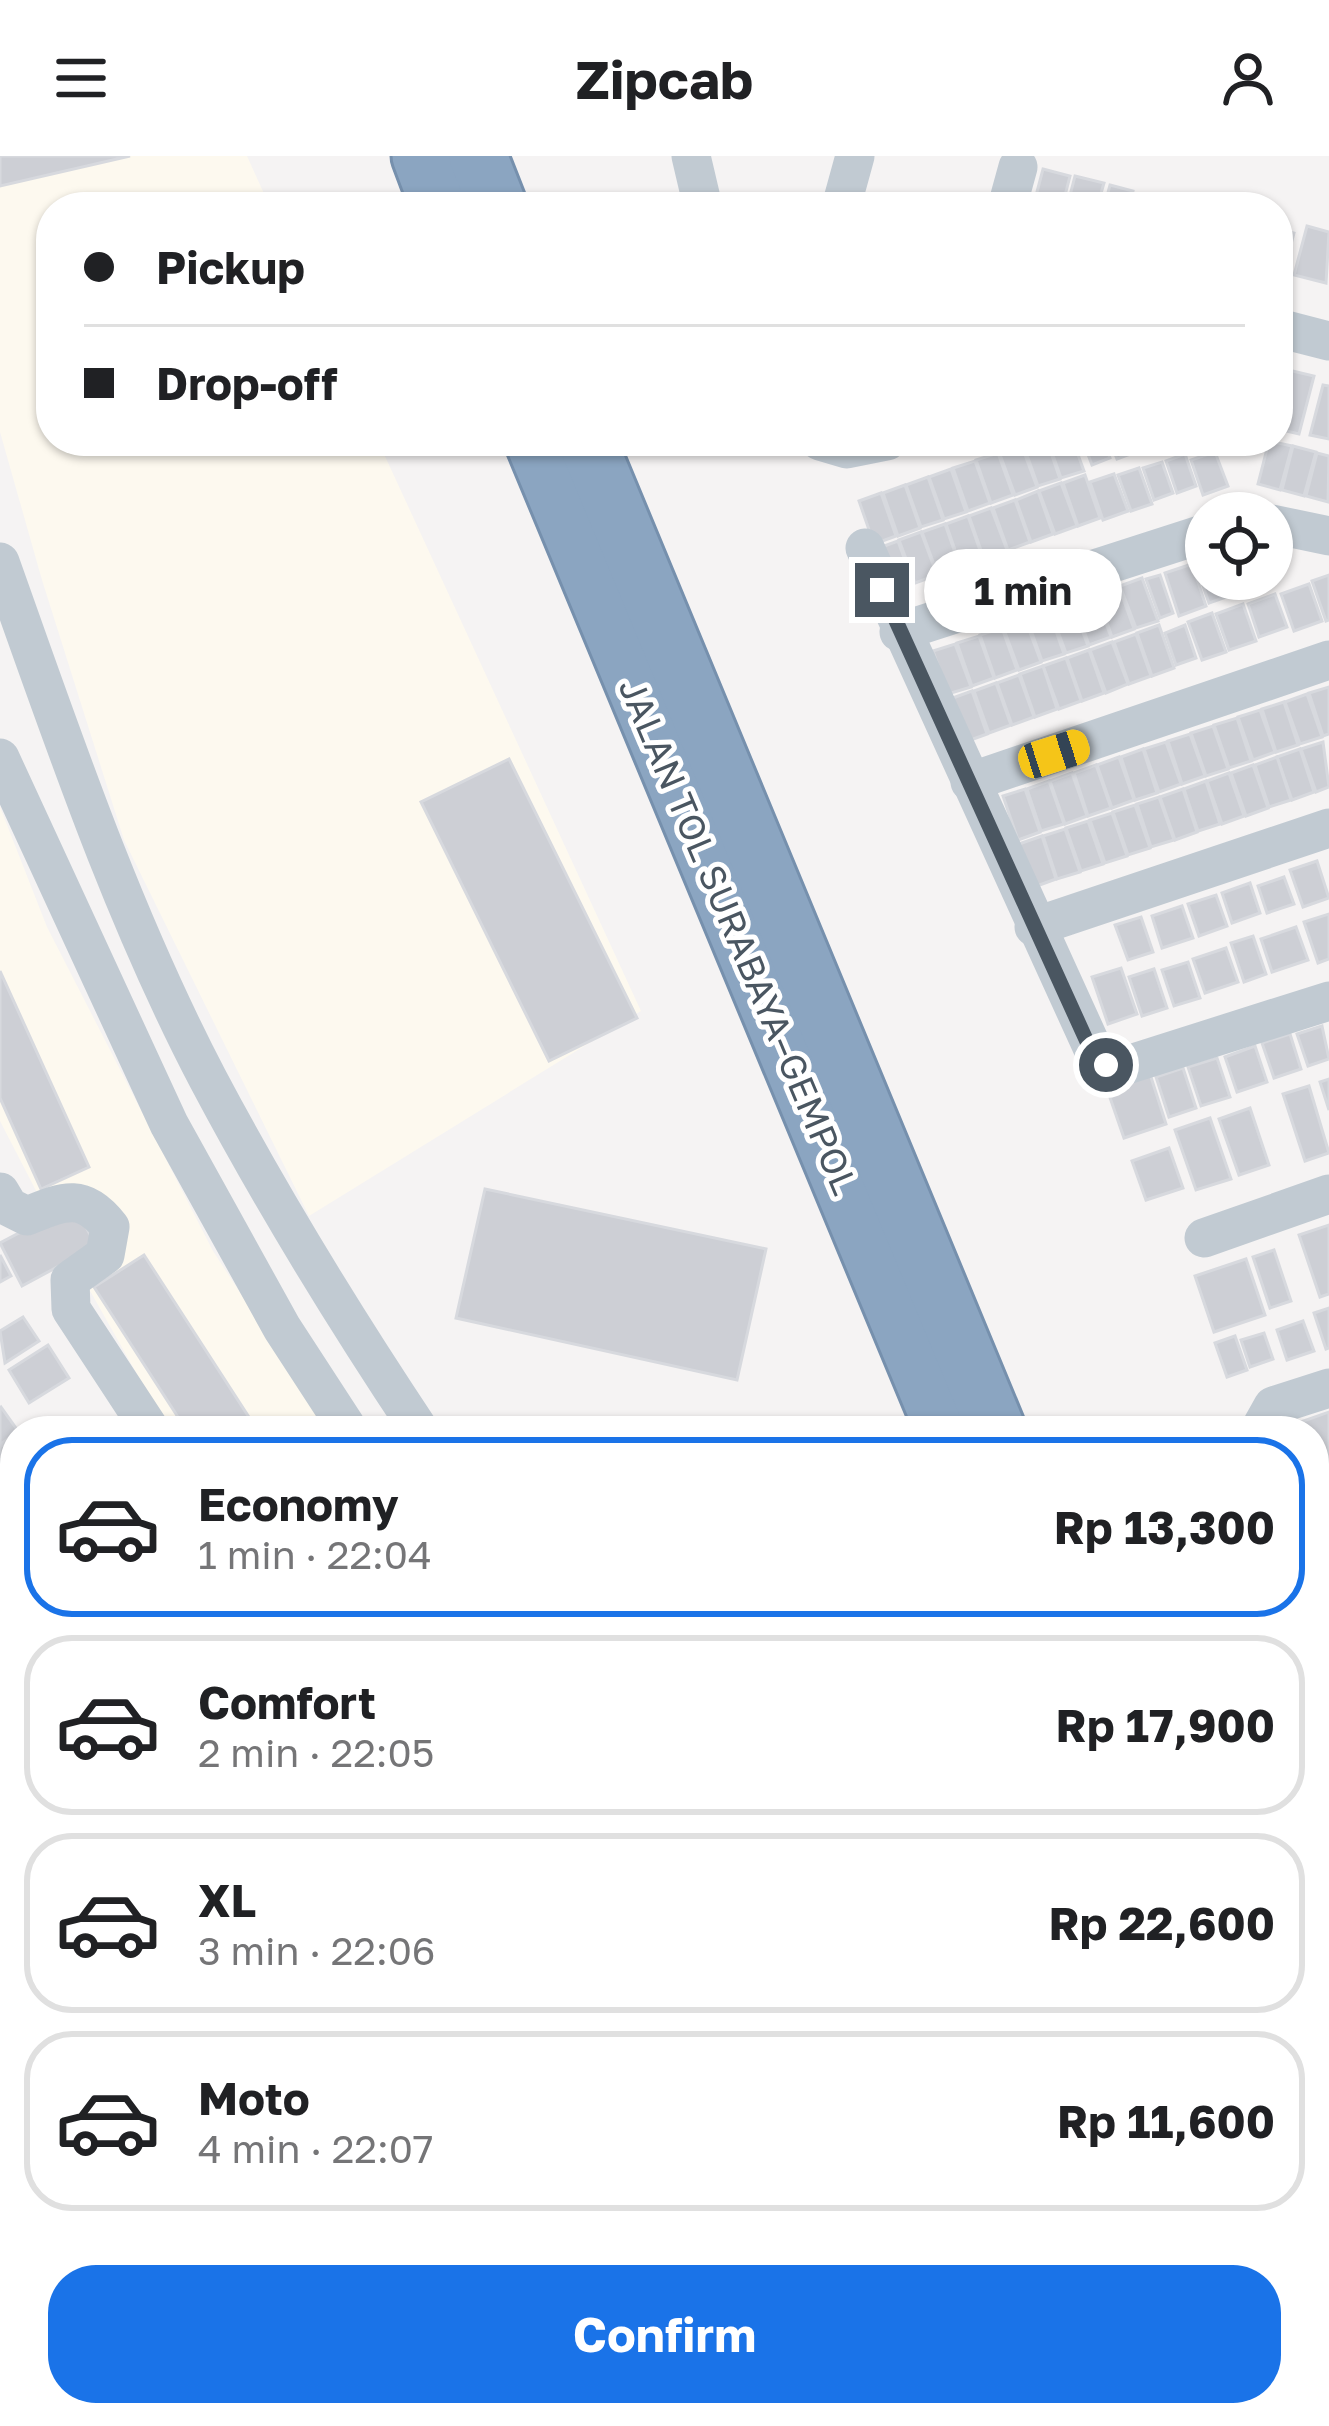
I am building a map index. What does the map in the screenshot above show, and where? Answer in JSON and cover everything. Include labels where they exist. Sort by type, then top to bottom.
[{"type":"highway","points":[[421,156],[434,192]]},
{"type":"highway","points":[[478,156],[492,192]]},
{"type":"highway","name":"JALAN TOL SURABAYA–GEMPOL","points":[[540,456],[939,1416]]},
{"type":"highway","name":"JALAN TOL SURABAYA–GEMPOL","points":[[593,456],[991,1416]]},
{"type":"street","points":[[691,156],[699,192]]},
{"type":"street","points":[[845,192],[855,156]]},
{"type":"street","points":[[1011,192],[1018,167]]},
{"type":"street","points":[[1293,332],[1329,340]]},
{"type":"street","points":[[1293,528],[1329,536]]},
{"type":"street","points":[[899,632],[1185,540]]},
{"type":"street","points":[[865,548],[1089,1046],[1106,1065],[1127,1064],[1329,1001]]},
{"type":"street","points":[[0,562],[82,795],[207,1077],[323,1281],[410,1416]]},
{"type":"street","points":[[970,782],[1329,660]]},
{"type":"street","points":[[4,779],[170,1124],[282,1328],[339,1416]]},
{"type":"street","points":[[1034,927],[1329,828]]},
{"type":"street","points":[[0,1192],[9,1208],[27,1216],[78,1200],[94,1207],[110,1227],[105,1255],[70,1280],[71,1310],[142,1416]]},
{"type":"street","points":[[1204,1238],[1329,1194]]},
{"type":"street","points":[[1267,1416],[1273,1406],[1329,1388]]},
{"type":"shaded area","points":[[0,156],[247,156],[263,192],[36,192],[36,456],[385,456],[641,1011],[309,1216],[124,840],[0,432]]},
{"type":"shaded area","points":[[0,807],[47,927],[213,1251],[320,1416],[161,1416],[0,1121]]},
{"type":"building","points":[[0,156],[130,156],[0,186]]},
{"type":"building","points":[[1043,169],[1070,176],[1066,192],[1037,192]]},
{"type":"building","points":[[1075,176],[1104,183],[1101,192],[1071,192]]},
{"type":"building","points":[[1110,185],[1133,191],[1133,192],[1108,192]]},
{"type":"building","points":[[1307,226],[1329,232],[1326,283],[1294,275]]},
{"type":"building","points":[[1293,371],[1314,376],[1299,434],[1293,433]]},
{"type":"building","points":[[1323,385],[1329,386],[1329,439],[1310,435]]},
{"type":"building","points":[[1293,446],[1316,452],[1304,496],[1282,490]]},
{"type":"building","points":[[1317,453],[1329,456],[1328,502],[1306,496]]},
{"type":"building","points":[[999,456],[1013,495],[991,503],[976,460]]},
{"type":"building","points":[[1000,456],[1025,456],[1037,487],[1015,495]]},
{"type":"building","points":[[1027,456],[1052,456],[1060,479],[1038,486]]},
{"type":"building","points":[[1053,456],[1078,456],[1084,471],[1061,478]]},
{"type":"building","points":[[1089,456],[1109,456],[1110,458],[1092,465]]},
{"type":"building","points":[[1186,456],[1196,486],[1177,493],[1166,461]]},
{"type":"building","points":[[1217,456],[1228,486],[1202,492],[1191,460]]},
{"type":"building","points":[[1265,456],[1289,456],[1280,490],[1258,484]]},
{"type":"building","points":[[975,461],[990,503],[968,511],[953,468]]},
{"type":"building","points":[[1162,462],[1173,493],[1154,500],[1143,468]]},
{"type":"building","points":[[1139,468],[1152,504],[1131,511],[1118,475]]},
{"type":"building","points":[[951,469],[966,512],[944,519],[929,477]]},
{"type":"building","points":[[1114,474],[1128,511],[1103,520],[1090,482]]},
{"type":"building","points":[[1085,475],[1100,518],[1078,526],[1063,483]]},
{"type":"building","points":[[928,477],[943,520],[921,527],[906,485]]},
{"type":"building","points":[[1061,483],[1077,526],[1055,534],[1039,491]]},
{"type":"building","points":[[905,485],[920,528],[898,536],[883,493]]},
{"type":"building","points":[[1038,491],[1053,534],[1031,542],[1016,500]]},
{"type":"building","points":[[881,493],[896,536],[874,544],[859,501]]},
{"type":"building","points":[[1015,500],[1030,542],[1008,550],[993,508]]},
{"type":"building","points":[[991,508],[1007,550],[984,559],[969,516]]},
{"type":"building","points":[[968,516],[983,559],[961,567],[946,524]]},
{"type":"building","points":[[945,524],[960,567],[938,575],[922,532]]},
{"type":"building","points":[[921,532],[937,575],[915,583],[899,540]]},
{"type":"building","points":[[898,541],[913,583],[891,591],[876,549]]},
{"type":"building","points":[[1185,566],[1185,600],[1204,600],[1206,606],[1179,616],[1165,573]]},
{"type":"building","points":[[1160,575],[1173,613],[1160,618],[1146,579]]},
{"type":"building","points":[[1329,575],[1329,620],[1326,621],[1312,581]]},
{"type":"building","points":[[1142,578],[1158,621],[1136,628],[1120,586]]},
{"type":"building","points":[[1309,584],[1322,621],[1294,631],[1283,600],[1293,600],[1293,590]]},
{"type":"building","points":[[1119,587],[1134,629],[1112,637],[1097,594]]},
{"type":"building","points":[[1096,595],[1111,637],[1089,645],[1074,602]]},
{"type":"building","points":[[1277,600],[1287,627],[1259,637],[1248,604]]},
{"type":"building","points":[[1072,603],[1088,646],[1066,653],[1050,610]]},
{"type":"building","points":[[1243,604],[1256,641],[1229,650],[1216,614]]},
{"type":"building","points":[[1049,611],[1064,654],[1042,661],[1027,619]]},
{"type":"building","points":[[1212,613],[1226,652],[1202,660],[1188,622]]},
{"type":"building","points":[[1025,619],[1041,662],[1019,670],[1003,627]]},
{"type":"building","points":[[1159,625],[1174,668],[1152,676],[1137,633]]},
{"type":"building","points":[[1185,625],[1196,658],[1176,665],[1165,633]]},
{"type":"building","points":[[1002,628],[1017,670],[995,678],[980,635]]},
{"type":"building","points":[[1136,634],[1151,676],[1129,684],[1114,642]]},
{"type":"building","points":[[979,636],[994,678],[972,686],[957,643]]},
{"type":"building","points":[[1112,642],[1128,684],[1106,693],[1090,650]]},
{"type":"building","points":[[955,644],[971,687],[948,694],[933,651]]},
{"type":"building","points":[[1089,650],[1104,693],[1082,701],[1067,658]]},
{"type":"building","points":[[1066,658],[1081,701],[1059,709],[1043,666]]},
{"type":"building","points":[[1043,666],[1057,709],[1035,717],[1020,674]]},
{"type":"building","points":[[1019,675],[1034,717],[1012,725],[997,683]]},
{"type":"building","points":[[996,683],[1011,725],[989,733],[974,691]]},
{"type":"building","points":[[1329,687],[1329,734],[1323,736],[1309,693]]},
{"type":"building","points":[[972,691],[987,734],[965,742],[950,699]]},
{"type":"building","points":[[1307,694],[1322,737],[1300,744],[1285,702]]},
{"type":"building","points":[[1284,702],[1298,745],[1276,752],[1262,709]]},
{"type":"building","points":[[1260,710],[1275,752],[1253,760],[1238,717]]},
{"type":"building","points":[[1237,718],[1251,761],[1229,768],[1214,725]]},
{"type":"building","points":[[1213,726],[1228,769],[1206,776],[1191,733]]},
{"type":"building","points":[[1190,734],[1205,776],[1182,784],[1168,741]]},
{"type":"building","points":[[1166,742],[1181,784],[1159,792],[1144,749]]},
{"type":"building","points":[[1323,742],[1329,787],[1316,792],[1301,749]]},
{"type":"building","points":[[1143,749],[1157,793],[1135,800],[1121,757]]},
{"type":"building","points":[[1300,749],[1314,792],[1292,800],[1277,757]]},
{"type":"building","points":[[1119,757],[1134,800],[1112,808],[1097,765]]},
{"type":"building","points":[[1277,757],[1291,800],[1269,807],[1255,765]]},
{"type":"building","points":[[509,759],[637,1018],[549,1061],[421,802]]},
{"type":"building","points":[[1096,765],[1111,808],[1088,816],[1074,773]]},
{"type":"building","points":[[1253,765],[1268,808],[1246,816],[1231,773]]},
{"type":"building","points":[[1072,773],[1087,816],[1065,824],[1050,781]]},
{"type":"building","points":[[1229,773],[1244,816],[1222,824],[1207,781]]},
{"type":"building","points":[[1049,781],[1064,824],[1041,831],[1027,789]]},
{"type":"building","points":[[1206,781],[1220,824],[1198,831],[1184,789]]},
{"type":"building","points":[[1025,789],[1040,832],[1018,840],[1003,796]]},
{"type":"building","points":[[1183,789],[1197,832],[1175,840],[1160,797]]},
{"type":"building","points":[[1159,797],[1174,840],[1151,847],[1137,804]]},
{"type":"building","points":[[1135,805],[1150,848],[1128,855],[1113,812]]},
{"type":"building","points":[[1112,813],[1127,856],[1105,863],[1090,820]]},
{"type":"building","points":[[1088,821],[1103,864],[1081,871],[1066,828]]},
{"type":"building","points":[[1065,829],[1080,872],[1057,879],[1043,836]]},
{"type":"building","points":[[1042,836],[1056,879],[1034,887],[1019,844]]},
{"type":"building","points":[[1317,861],[1329,898],[1303,907],[1290,870]]},
{"type":"building","points":[[1284,877],[1294,904],[1267,913],[1258,886]]},
{"type":"building","points":[[1250,883],[1260,913],[1232,923],[1222,893]]},
{"type":"building","points":[[1216,895],[1227,926],[1199,936],[1188,904]]},
{"type":"building","points":[[1182,906],[1193,938],[1162,948],[1152,916]]},
{"type":"building","points":[[1329,914],[1329,959],[1318,963],[1304,922]]},
{"type":"building","points":[[1141,917],[1153,952],[1128,960],[1115,925]]},
{"type":"building","points":[[1296,927],[1308,960],[1272,972],[1261,939]]},
{"type":"building","points":[[1253,936],[1266,974],[1244,982],[1231,943]]},
{"type":"building","points":[[1226,948],[1238,982],[1205,993],[1193,959]]},
{"type":"building","points":[[1188,962],[1200,998],[1174,1006],[1162,970]]},
{"type":"building","points":[[1121,968],[1137,1014],[1108,1024],[1092,977]]},
{"type":"building","points":[[1154,969],[1167,1008],[1142,1016],[1129,977]]},
{"type":"building","points":[[0,971],[89,1167],[41,1189],[0,1098]]},
{"type":"building","points":[[1322,1026],[1329,1059],[1308,1066],[1297,1034]]},
{"type":"building","points":[[1290,1034],[1301,1069],[1274,1078],[1262,1043]]},
{"type":"building","points":[[1255,1046],[1267,1082],[1237,1092],[1225,1057]]},
{"type":"building","points":[[1217,1058],[1230,1097],[1201,1106],[1188,1067]]},
{"type":"building","points":[[1183,1068],[1196,1108],[1169,1117],[1156,1077]]},
{"type":"building","points":[[1150,1074],[1166,1124],[1124,1138],[1107,1089]]},
{"type":"building","points":[[1329,1079],[1329,1110],[1320,1082]]},
{"type":"building","points":[[1309,1086],[1329,1153],[1305,1161],[1283,1094]]},
{"type":"building","points":[[1250,1108],[1269,1165],[1239,1175],[1219,1119]]},
{"type":"building","points":[[1210,1118],[1231,1179],[1196,1190],[1175,1130]]},
{"type":"building","points":[[1169,1148],[1183,1188],[1146,1200],[1132,1161]]},
{"type":"building","points":[[485,1189],[766,1249],[737,1380],[456,1318]]},
{"type":"building","points":[[74,1204],[96,1246],[22,1286],[0,1243]]},
{"type":"building","points":[[1329,1225],[1329,1294],[1320,1297],[1299,1235]]},
{"type":"building","points":[[1274,1250],[1291,1301],[1270,1308],[1253,1257]]},
{"type":"building","points":[[0,1255],[11,1276],[0,1282]]},
{"type":"building","points":[[144,1255],[248,1416],[177,1416],[94,1287]]},
{"type":"building","points":[[1246,1259],[1265,1315],[1214,1332],[1195,1276]]},
{"type":"building","points":[[1329,1308],[1329,1348],[1326,1349],[1314,1313]]},
{"type":"building","points":[[23,1317],[39,1341],[5,1363],[0,1331]]},
{"type":"building","points":[[1303,1321],[1314,1351],[1287,1360],[1277,1330]]},
{"type":"building","points":[[1264,1333],[1273,1359],[1250,1367],[1241,1340]]},
{"type":"building","points":[[1235,1336],[1247,1370],[1227,1377],[1215,1343]]},
{"type":"building","points":[[48,1345],[69,1378],[29,1403],[9,1370]]},
{"type":"route","points":[[882,590],[1089,1046],[1106,1065]]}]
